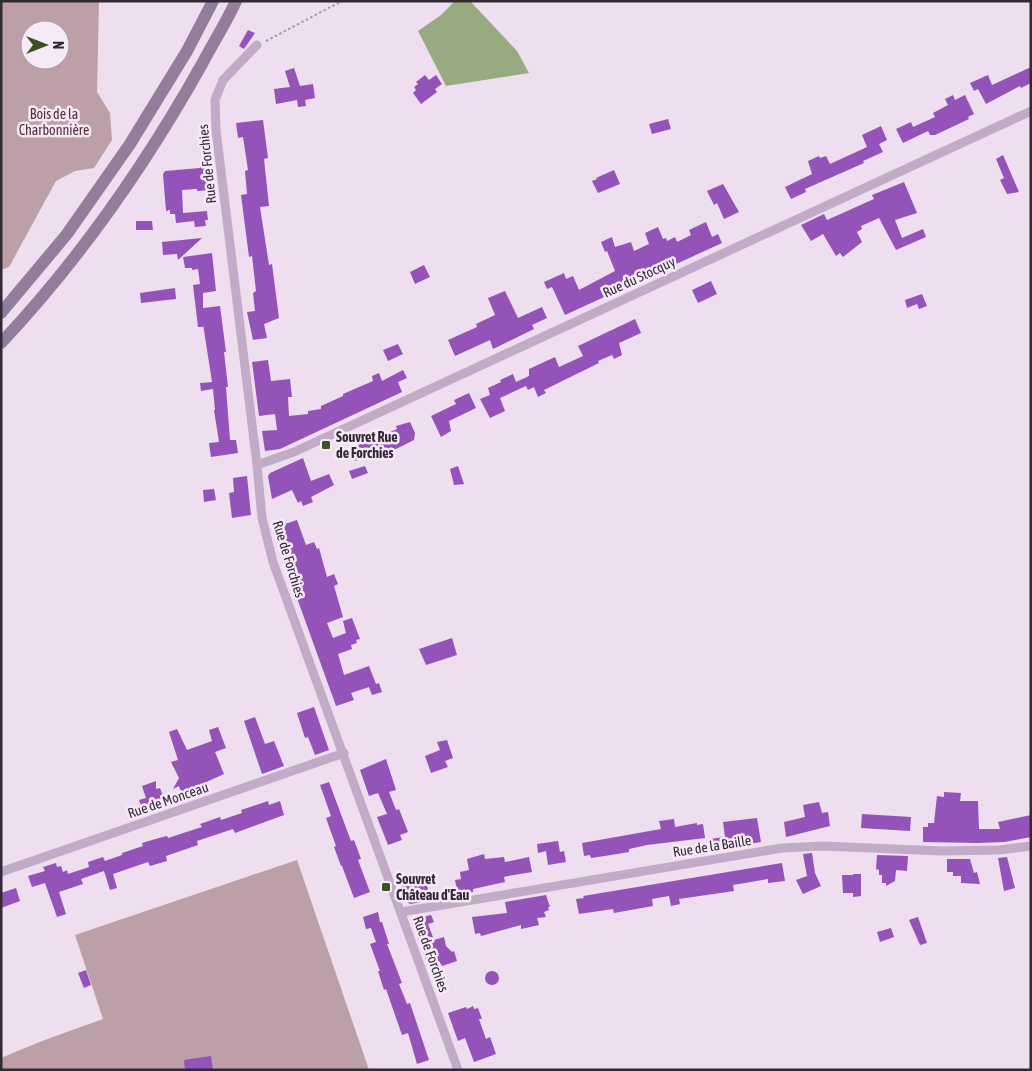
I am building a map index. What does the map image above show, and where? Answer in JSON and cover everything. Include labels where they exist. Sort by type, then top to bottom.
[{"type":"main road","points":[[1,313],[67,234],[130,144],[188,51],[214,1]]},
{"type":"main road","points":[[1,344],[50,288],[84,245],[147,155],[178,107],[236,1]]},
{"type":"street","name":"Rue de Forchies","points":[[257,45],[224,80],[214,100],[262,518],[273,562],[458,1070]]},
{"type":"street","name":"Rue du Stocquy","points":[[257,465],[294,452],[1031,111]]},
{"type":"street","name":"Rue de Monceau","points":[[1,872],[344,753]]},
{"type":"street","name":"Rue de la Baille","points":[[401,912],[782,848],[823,846],[942,851],[998,850],[1031,846]]},
{"type":"path","points":[[257,45],[342,1]]},
{"type":"green space","name":"Bois de la Charbonnière","points":[[1,1],[99,1],[97,92],[110,113],[112,140],[94,168],[75,171],[56,181],[9,267],[1,270]]},
{"type":"green space","points":[[297,860],[369,1070],[1,1070],[1,1058],[103,1019],[75,935]]},
{"type":"shaded area","points":[[470,1],[517,51],[529,73],[446,86],[418,31],[441,15],[454,2]]},
{"type":"building","points":[[248,30],[255,33],[244,49],[239,46]]},
{"type":"building","points":[[1031,67],[1031,83],[1021,88],[1020,86],[986,104],[978,89],[974,91],[970,83],[988,75],[992,85]]},
{"type":"building","points":[[294,68],[300,86],[313,84],[315,98],[305,100],[306,106],[298,107],[297,100],[276,104],[274,89],[290,87],[285,71]]},
{"type":"building","points":[[425,75],[429,80],[436,75],[442,84],[435,89],[437,92],[421,104],[413,93],[416,90],[414,87],[418,84],[416,82]]},
{"type":"building","points":[[953,95],[955,100],[965,95],[974,114],[968,117],[969,119],[935,135],[930,135],[928,131],[903,143],[896,129],[911,122],[913,127],[935,117],[933,113],[948,105],[945,99]]},
{"type":"building","points":[[668,119],[671,129],[652,134],[649,124]]},
{"type":"building","points":[[263,120],[268,158],[264,159],[269,206],[260,207],[269,265],[272,264],[279,318],[264,324],[267,338],[253,340],[247,312],[255,311],[253,293],[256,291],[252,256],[249,257],[241,195],[247,194],[245,171],[248,170],[243,137],[238,138],[236,123]]},
{"type":"building","points":[[881,126],[887,140],[879,144],[883,152],[863,161],[864,163],[805,189],[806,192],[791,199],[785,187],[812,174],[808,161],[819,156],[820,158],[826,156],[830,164],[867,147],[862,135]]},
{"type":"building","points":[[1003,155],[1019,192],[1007,194],[1000,180],[1004,178],[996,159]]},
{"type":"building","points":[[210,165],[212,190],[182,190],[183,213],[207,211],[208,220],[205,220],[206,226],[195,227],[194,221],[176,223],[175,214],[170,214],[170,210],[166,211],[163,174],[165,171],[200,168],[200,166]]},
{"type":"building","points":[[614,170],[620,184],[598,193],[592,181]]},
{"type":"building","points":[[904,182],[917,213],[895,220],[902,238],[923,229],[926,237],[896,250],[879,218],[861,226],[862,229],[857,232],[862,242],[843,257],[840,253],[836,256],[823,234],[811,241],[801,225],[824,214],[827,220],[874,199],[872,195]]},
{"type":"building","points":[[723,184],[739,212],[724,219],[717,203],[714,205],[707,191]]},
{"type":"building","points":[[136,221],[152,221],[153,230],[136,230]]},
{"type":"building","points":[[706,222],[712,237],[718,234],[722,243],[565,315],[552,287],[547,289],[544,282],[564,273],[566,279],[573,276],[579,290],[615,271],[601,242],[612,237],[615,247],[631,242],[634,251],[649,244],[645,233],[658,227],[663,239],[666,238],[667,241],[675,237],[677,242],[691,235],[689,230]]},
{"type":"building","points":[[202,238],[178,260],[177,254],[163,255],[162,242]]},
{"type":"building","points":[[212,253],[216,291],[203,293],[203,308],[220,306],[226,352],[224,352],[228,387],[226,387],[230,440],[236,440],[238,453],[211,457],[209,443],[219,442],[213,389],[201,391],[200,383],[212,382],[203,324],[203,327],[198,327],[193,285],[200,284],[198,269],[185,268],[183,257]]},
{"type":"building","points":[[424,265],[430,277],[415,284],[410,272]]},
{"type":"building","points":[[711,281],[717,294],[698,303],[692,290]]},
{"type":"building","points":[[175,288],[176,299],[141,303],[140,293]]},
{"type":"building","points":[[505,291],[518,318],[542,307],[547,318],[532,325],[534,329],[493,349],[490,340],[455,356],[448,340],[477,327],[476,324],[495,315],[488,298]]},
{"type":"building","points":[[922,294],[927,306],[919,309],[917,304],[907,308],[905,300]]},
{"type":"building","points":[[635,319],[641,333],[619,343],[622,355],[614,359],[612,355],[598,361],[599,363],[544,390],[546,393],[538,397],[534,387],[528,390],[526,386],[500,398],[505,411],[490,418],[480,399],[490,395],[488,388],[513,374],[516,382],[529,376],[529,369],[555,357],[559,367],[583,356],[578,346]]},
{"type":"building","points":[[398,344],[403,354],[388,361],[383,350]]},
{"type":"building","points":[[268,360],[271,381],[290,379],[292,397],[288,397],[289,416],[308,414],[308,411],[321,409],[321,406],[343,396],[343,394],[373,381],[372,376],[379,373],[382,381],[403,370],[407,378],[398,382],[402,392],[280,449],[265,451],[262,431],[277,430],[275,414],[259,416],[252,362]]},
{"type":"building","points":[[469,393],[476,408],[449,421],[451,431],[441,437],[431,416],[456,404],[454,400]]},
{"type":"building","points":[[410,422],[415,433],[414,440],[392,451],[394,455],[383,460],[379,449],[355,461],[349,449],[366,441],[368,444],[391,434],[390,432],[397,429],[396,426]]},
{"type":"building","points":[[303,458],[311,481],[329,474],[334,485],[311,497],[313,502],[303,506],[301,501],[298,503],[292,490],[272,499],[268,476],[270,473]]},
{"type":"building","points":[[365,466],[368,473],[352,479],[349,471]]},
{"type":"building","points":[[458,466],[464,484],[454,485],[450,469]]},
{"type":"building","points":[[247,476],[251,515],[232,518],[229,493],[234,492],[233,478]]},
{"type":"building","points":[[214,489],[216,500],[204,502],[203,490]]},
{"type":"building","points":[[297,520],[306,545],[314,542],[317,549],[319,548],[327,577],[334,574],[338,584],[334,586],[343,617],[327,623],[333,638],[346,633],[343,621],[352,618],[360,639],[356,640],[357,643],[351,645],[352,649],[338,654],[344,675],[369,666],[376,684],[379,683],[382,692],[372,695],[369,687],[351,693],[354,700],[336,706],[280,551],[284,549],[276,527]]},
{"type":"building","points":[[452,638],[457,655],[426,665],[419,649]]},
{"type":"building","points":[[314,707],[329,750],[315,755],[308,737],[305,738],[297,713]]},
{"type":"building","points":[[255,717],[265,744],[274,741],[284,766],[262,774],[244,721]]},
{"type":"building","points":[[218,727],[226,748],[215,752],[224,774],[202,784],[205,793],[184,800],[179,786],[173,789],[179,778],[171,762],[178,760],[169,732],[177,729],[187,750],[212,741],[209,730]]},
{"type":"building","points":[[447,740],[453,758],[445,761],[448,767],[431,773],[425,756],[440,750],[437,742]]},
{"type":"building","points":[[386,759],[396,790],[389,792],[396,810],[399,809],[408,832],[400,835],[402,840],[388,845],[377,817],[387,814],[378,793],[369,796],[360,770]]},
{"type":"building","points":[[156,781],[156,789],[160,788],[167,807],[144,814],[139,800],[146,798],[142,786]]},
{"type":"building","points":[[329,782],[351,841],[354,840],[361,859],[358,860],[370,892],[354,898],[334,847],[336,846],[326,818],[331,816],[320,785]]},
{"type":"building","points":[[944,792],[961,793],[960,801],[978,801],[979,829],[1000,829],[998,822],[1031,815],[1031,837],[1004,842],[923,842],[923,827],[928,827],[928,823],[934,823],[937,796],[944,797]]},
{"type":"building","points":[[268,801],[269,805],[280,801],[284,815],[235,833],[233,829],[197,841],[198,845],[166,856],[167,861],[150,866],[148,862],[113,874],[117,888],[110,890],[104,871],[81,879],[83,884],[59,892],[66,914],[57,917],[45,883],[32,887],[28,876],[45,871],[43,867],[56,863],[57,867],[61,866],[63,872],[67,870],[68,874],[89,867],[88,862],[103,857],[105,861],[143,846],[142,843],[167,836],[168,838],[202,827],[200,824],[220,817],[221,820],[242,813],[241,810]]},
{"type":"building","points":[[819,802],[822,813],[828,812],[830,826],[786,837],[784,822],[805,817],[803,805]]},
{"type":"building","points":[[862,814],[911,817],[910,831],[861,828]]},
{"type":"building","points":[[757,818],[761,842],[712,850],[710,839],[725,837],[723,822]]},
{"type":"building","points":[[674,819],[675,827],[697,823],[697,825],[703,824],[705,838],[647,845],[629,849],[629,852],[591,858],[590,855],[584,856],[582,843],[661,829],[659,821]]},
{"type":"building","points":[[558,841],[560,852],[564,851],[566,862],[548,865],[546,851],[538,853],[537,844]]},
{"type":"building","points":[[812,853],[815,873],[821,886],[803,894],[796,880],[807,876],[803,854]]},
{"type":"building","points":[[484,854],[485,859],[504,857],[505,862],[529,857],[532,872],[504,877],[505,882],[473,889],[473,892],[458,895],[455,880],[461,879],[460,872],[469,870],[467,859]]},
{"type":"building","points":[[877,855],[908,856],[907,871],[896,870],[895,881],[886,886],[886,883],[882,883],[882,875],[879,875],[879,870],[876,869]]},
{"type":"building","points":[[1007,857],[1015,888],[1004,891],[998,858]]},
{"type":"building","points":[[947,859],[970,859],[974,873],[977,872],[980,884],[961,883],[961,876],[953,876],[953,872],[947,872]]},
{"type":"building","points":[[782,863],[785,881],[768,883],[768,879],[733,885],[734,891],[679,899],[680,904],[671,906],[669,896],[652,899],[653,906],[614,913],[613,909],[579,914],[576,899],[584,898],[583,896]]},
{"type":"building","points":[[861,874],[861,896],[853,897],[853,893],[843,893],[842,875]]},
{"type":"building","points":[[419,875],[419,877],[430,875],[431,883],[427,884],[430,900],[408,903],[400,879]]},
{"type":"building","points":[[16,888],[20,901],[1,908],[1,893]]},
{"type":"building","points":[[546,895],[550,907],[548,907],[549,910],[544,912],[546,917],[537,918],[539,925],[521,929],[521,925],[481,936],[480,933],[475,934],[472,917],[507,913],[505,902]]},
{"type":"building","points":[[378,912],[389,944],[387,944],[402,983],[399,984],[407,1004],[410,1003],[429,1060],[417,1064],[408,1033],[402,1035],[386,989],[384,990],[378,971],[380,971],[370,944],[376,942],[371,928],[366,929],[363,917]]},
{"type":"building","points":[[431,915],[434,922],[428,924],[434,940],[444,937],[446,946],[452,952],[454,951],[457,961],[442,966],[439,961],[428,965],[412,920]]},
{"type":"building","points":[[918,917],[927,943],[920,945],[909,920]]},
{"type":"building","points":[[891,928],[894,937],[880,942],[877,932]]},
{"type":"building","points":[[86,970],[91,985],[84,988],[78,973]]},
{"type":"building","points":[[492,971],[497,973],[499,978],[497,983],[492,985],[487,983],[485,978],[487,973]]},
{"type":"building","points":[[473,1006],[474,1009],[478,1008],[482,1019],[479,1019],[486,1039],[490,1037],[496,1054],[474,1062],[465,1038],[458,1041],[448,1013]]},
{"type":"building","points":[[211,1056],[213,1070],[185,1070],[184,1060]]},
{"type":"place","name":"Souvret Rue de Forchies","points":[[326,445]]},
{"type":"place","name":"Souvret Château d'Eau","points":[[386,887]]}]
